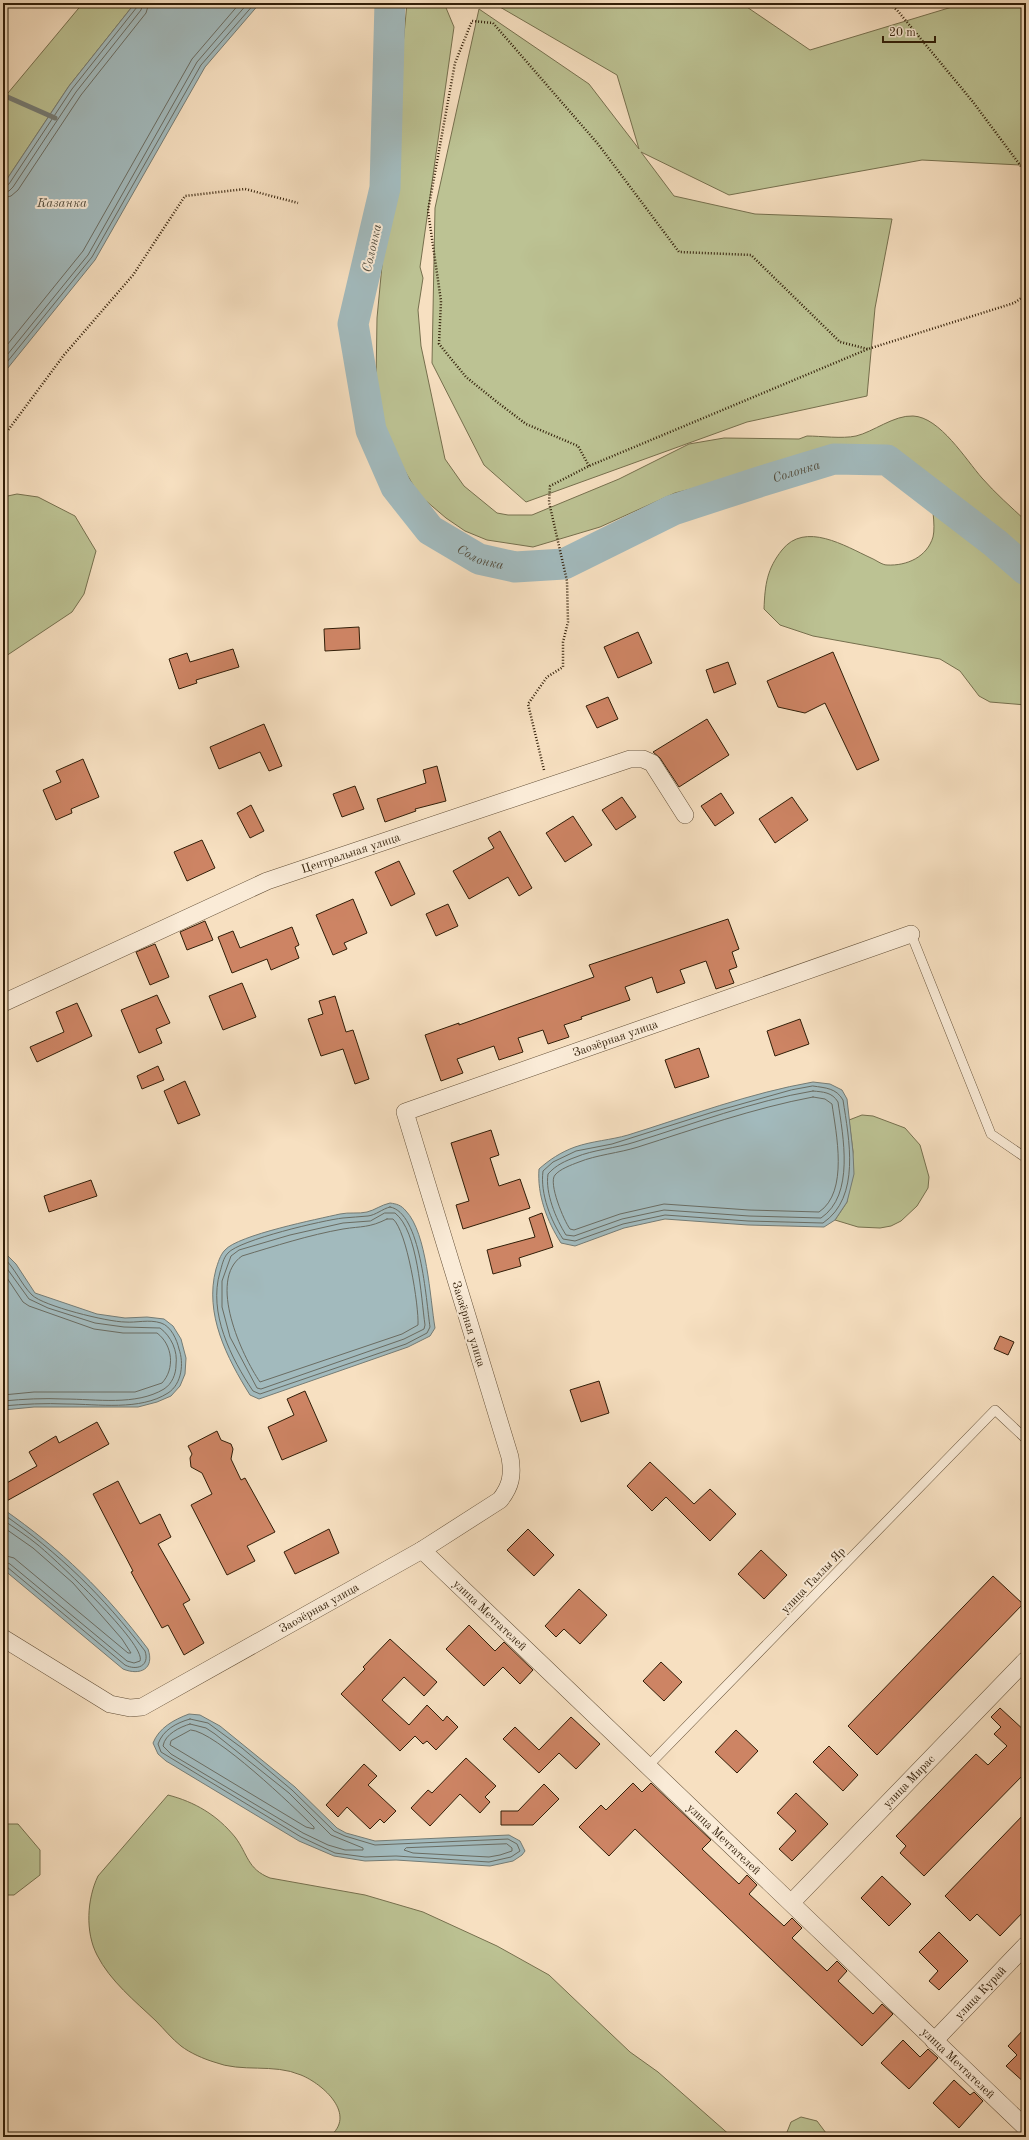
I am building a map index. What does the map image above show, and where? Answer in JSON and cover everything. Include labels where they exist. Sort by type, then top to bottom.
[{"type":"street","name":"Центральная улица","points":[[3,1003],[267,881],[549,788],[630,759],[643,758],[652,763],[685,815]]},
{"type":"street","name":"Заозёрная улица","points":[[3,1638],[110,1704],[130,1708],[142,1707],[422,1550],[500,1500],[508,1489],[512,1470],[405,1112],[911,934]]},
{"type":"street","name":"улица Мечтателей","points":[[422,1550],[792,1902],[934,2041],[1026,2128]]},
{"type":"street","name":"улица Мирас","points":[[792,1902],[1026,1660]]},
{"type":"street","name":"улица Курай","points":[[934,2041],[1026,1945]]},
{"type":"lane","points":[[911,934],[991,1134],[1026,1158]]},
{"type":"lane","name":"улица Таллы Яр","points":[[648,1766],[994,1410],[1026,1438]]},
{"type":"path","points":[[3,10],[11,3]]},
{"type":"path","points":[[888,3],[898,10],[963,90],[1026,173]]},
{"type":"path","points":[[589,466],[578,446],[526,424],[466,377],[439,344],[441,301],[428,211],[455,63],[472,21],[493,24],[598,144],[679,252],[751,255],[840,342],[868,349]]},
{"type":"path","points":[[3,436],[64,355],[133,275],[185,196],[245,189],[298,203]]},
{"type":"path","points":[[549,788],[528,704],[547,677],[563,667],[564,633],[568,622],[567,581],[561,548],[549,502],[550,486],[589,466],[868,349],[1014,304],[1026,295]]},
{"type":"green space","points":[[83,3],[135,3],[69,86],[3,185],[3,99]]},
{"type":"green space","points":[[407,3],[444,3],[454,27],[420,267],[423,278],[418,310],[421,346],[445,459],[464,486],[497,513],[508,515],[532,515],[619,479],[689,444],[724,438],[799,439],[807,436],[850,437],[863,434],[898,418],[913,416],[923,418],[942,431],[952,441],[987,484],[1026,521],[1026,705],[990,702],[979,696],[960,671],[940,659],[813,636],[780,625],[764,609],[766,584],[773,564],[782,550],[791,542],[802,537],[825,539],[837,543],[885,565],[909,562],[921,555],[926,550],[930,544],[934,532],[931,489],[913,472],[903,468],[856,460],[754,473],[675,493],[600,527],[533,547],[487,540],[465,531],[446,518],[419,495],[389,444],[380,409],[376,383],[377,318]]},
{"type":"green space","points":[[493,3],[741,3],[810,50],[952,7],[957,3],[1026,3],[1026,162],[1020,165],[922,160],[729,195],[641,152],[674,196],[755,214],[892,219],[875,308],[867,396],[747,422],[526,502],[484,465],[432,363],[435,208],[479,9],[589,84],[639,149],[617,75]]},
{"type":"green space","points":[[17,494],[38,497],[75,516],[96,551],[84,594],[72,612],[3,658],[3,497]]},
{"type":"green space","points":[[862,1115],[873,1116],[905,1128],[920,1145],[929,1177],[928,1188],[917,1206],[901,1221],[891,1226],[880,1228],[858,1227],[835,1220],[847,1202],[853,1152],[849,1120]]},
{"type":"green space","points":[[168,1795],[187,1801],[205,1810],[221,1822],[235,1837],[252,1866],[270,1878],[365,1895],[423,1912],[497,1946],[549,1975],[630,2052],[658,2072],[732,2137],[329,2137],[337,2128],[340,2119],[339,2110],[334,2101],[319,2085],[310,2079],[290,2071],[280,2069],[235,2067],[197,2056],[174,2040],[116,1982],[97,1955],[93,1946],[89,1926],[90,1905],[94,1885],[98,1876]]},
{"type":"green space","points":[[3,1824],[18,1824],[40,1850],[40,1875],[14,1895],[3,1895]]},
{"type":"green space","points":[[801,2117],[817,2121],[829,2137],[785,2137],[791,2122]]},
{"type":"water","name":"Казанка","points":[[135,3],[260,3],[205,67],[95,260],[3,374],[3,185],[69,86]]},
{"type":"water","points":[[813,1082],[830,1084],[842,1090],[847,1099],[854,1174],[847,1202],[835,1220],[824,1227],[748,1225],[665,1219],[624,1228],[575,1246],[561,1243],[547,1217],[541,1198],[539,1179],[539,1169],[556,1156],[581,1145],[628,1135],[766,1092]]},
{"type":"water","points":[[390,1203],[399,1205],[404,1209],[413,1221],[419,1234],[426,1266],[435,1328],[430,1336],[408,1347],[259,1399],[250,1395],[226,1351],[215,1319],[213,1286],[216,1269],[223,1252],[233,1244],[261,1233],[340,1214],[367,1212]]},
{"type":"water","points":[[3,1251],[16,1264],[35,1293],[97,1314],[125,1318],[147,1317],[164,1319],[173,1326],[181,1339],[186,1358],[185,1374],[180,1386],[171,1396],[157,1402],[138,1407],[34,1407],[3,1410]]},
{"type":"water","points":[[3,1509],[63,1556],[99,1590],[148,1649],[150,1656],[148,1666],[135,1672],[123,1669],[3,1569]]},
{"type":"water","points":[[189,1714],[200,1715],[220,1726],[295,1787],[337,1828],[346,1833],[375,1841],[509,1835],[520,1841],[525,1851],[513,1861],[490,1866],[396,1860],[365,1861],[334,1856],[299,1841],[166,1761],[158,1754],[153,1743],[159,1733],[167,1725]]},
{"type":"building","points":[[359,627],[360,649],[325,651],[324,629]]},
{"type":"building","points":[[638,632],[652,663],[618,678],[604,647]]},
{"type":"building","points":[[233,649],[239,667],[196,680],[197,683],[179,689],[169,659],[187,653],[190,662]]},
{"type":"building","points":[[833,652],[879,760],[857,770],[825,703],[805,713],[778,707],[767,681]]},
{"type":"building","points":[[728,662],[736,684],[714,693],[706,670]]},
{"type":"building","points":[[608,697],[618,719],[597,728],[586,706]]},
{"type":"building","points":[[707,719],[729,755],[679,787],[660,758],[653,752]]},
{"type":"building","points":[[264,724],[282,766],[269,771],[260,752],[219,769],[210,747]]},
{"type":"building","points":[[83,759],[99,797],[71,809],[72,813],[56,820],[43,790],[61,782],[56,771]]},
{"type":"building","points":[[437,766],[446,801],[415,809],[416,811],[385,822],[377,799],[426,783],[423,770]]},
{"type":"building","points":[[355,786],[364,809],[342,817],[333,794]]},
{"type":"building","points":[[721,793],[734,813],[715,826],[701,806]]},
{"type":"building","points":[[622,797],[636,817],[616,830],[602,810]]},
{"type":"building","points":[[792,797],[808,820],[775,843],[759,819]]},
{"type":"building","points":[[251,805],[264,831],[250,838],[237,813]]},
{"type":"building","points":[[573,816],[592,845],[565,862],[546,833]]},
{"type":"building","points":[[500,831],[532,888],[519,896],[508,877],[469,899],[453,871],[494,848],[488,838]]},
{"type":"building","points":[[202,840],[215,868],[187,881],[174,852]]},
{"type":"building","points":[[399,861],[415,894],[391,906],[375,872]]},
{"type":"building","points":[[353,899],[367,933],[344,943],[347,949],[333,955],[316,915]]},
{"type":"building","points":[[448,904],[458,926],[436,936],[426,914]]},
{"type":"building","points":[[728,919],[739,949],[732,952],[737,967],[729,970],[734,983],[716,989],[706,961],[680,970],[685,983],[657,993],[652,977],[625,987],[630,1000],[581,1017],[582,1019],[564,1025],[569,1037],[548,1044],[543,1030],[518,1038],[523,1052],[499,1060],[494,1046],[457,1059],[463,1073],[441,1081],[425,1035],[459,1023],[459,1025],[594,977],[589,965]]},
{"type":"building","points":[[205,921],[213,940],[187,950],[180,932]]},
{"type":"building","points":[[292,927],[299,945],[295,947],[299,958],[271,970],[267,959],[232,973],[218,937],[233,931],[240,948]]},
{"type":"building","points":[[155,944],[169,977],[150,985],[136,952]]},
{"type":"building","points":[[242,983],[256,1017],[223,1030],[209,996]]},
{"type":"building","points":[[157,995],[170,1023],[156,1029],[162,1043],[139,1053],[121,1010]]},
{"type":"building","points":[[335,996],[346,1032],[353,1030],[369,1079],[355,1084],[343,1049],[321,1056],[308,1019],[323,1014],[319,1001]]},
{"type":"building","points":[[77,1003],[92,1036],[37,1062],[30,1047],[64,1032],[56,1012]]},
{"type":"building","points":[[800,1019],[809,1044],[775,1056],[767,1031]]},
{"type":"building","points":[[699,1048],[709,1077],[675,1088],[665,1060]]},
{"type":"building","points":[[158,1066],[164,1080],[142,1089],[137,1076]]},
{"type":"building","points":[[185,1081],[200,1115],[178,1124],[164,1091]]},
{"type":"building","points":[[491,1130],[499,1155],[490,1158],[499,1186],[520,1179],[530,1208],[463,1229],[456,1205],[469,1201],[451,1143]]},
{"type":"building","points":[[91,1180],[97,1196],[49,1212],[44,1196]]},
{"type":"building","points":[[542,1213],[553,1247],[519,1258],[521,1266],[493,1274],[487,1250],[535,1237],[529,1218]]},
{"type":"building","points":[[1000,1336],[1014,1342],[1008,1355],[994,1349]]},
{"type":"building","points":[[599,1381],[609,1413],[581,1422],[570,1390]]},
{"type":"building","points":[[305,1391],[327,1441],[282,1460],[268,1427],[294,1415],[287,1399]]},
{"type":"building","points":[[97,1422],[109,1444],[3,1503],[3,1485],[37,1466],[29,1452],[56,1436],[59,1443]]},
{"type":"building","points":[[217,1431],[221,1440],[231,1444],[233,1449],[231,1459],[241,1480],[245,1478],[275,1532],[247,1546],[255,1561],[227,1575],[191,1505],[212,1494],[202,1473],[191,1467],[190,1458],[192,1454],[188,1446]]},
{"type":"building","points":[[650,1462],[694,1504],[710,1489],[736,1514],[710,1541],[666,1497],[652,1511],[627,1486]]},
{"type":"building","points":[[118,1481],[140,1524],[160,1514],[171,1537],[158,1544],[190,1600],[183,1604],[204,1643],[184,1655],[168,1625],[162,1628],[131,1572],[133,1571],[93,1494]]},
{"type":"building","points":[[329,1529],[339,1553],[295,1574],[284,1552]]},
{"type":"building","points":[[528,1529],[554,1555],[534,1576],[507,1550]]},
{"type":"building","points":[[761,1550],[787,1575],[764,1599],[738,1574]]},
{"type":"building","points":[[993,1576],[1023,1604],[877,1755],[848,1726]]},
{"type":"building","points":[[579,1589],[607,1615],[580,1644],[564,1629],[556,1637],[545,1626]]},
{"type":"building","points":[[469,1625],[495,1651],[504,1642],[533,1670],[520,1684],[503,1667],[484,1686],[446,1649]]},
{"type":"building","points":[[390,1639],[437,1682],[424,1696],[404,1677],[382,1700],[409,1725],[427,1705],[443,1721],[447,1716],[458,1727],[436,1750],[427,1741],[423,1744],[415,1736],[400,1751],[341,1694],[365,1669],[363,1667]]},
{"type":"building","points":[[661,1662],[682,1682],[664,1701],[643,1681]]},
{"type":"building","points":[[1000,1708],[1026,1732],[1026,1772],[924,1876],[900,1853],[906,1846],[896,1836],[976,1754],[988,1765],[1007,1746],[994,1734],[1001,1727],[991,1717]]},
{"type":"building","points":[[571,1717],[600,1744],[576,1769],[559,1753],[539,1773],[503,1739],[515,1727],[539,1750]]},
{"type":"building","points":[[736,1730],[758,1751],[737,1773],[715,1752]]},
{"type":"building","points":[[829,1746],[858,1775],[843,1791],[813,1762]]},
{"type":"building","points":[[466,1758],[496,1786],[485,1797],[490,1802],[480,1813],[460,1794],[430,1826],[411,1808],[428,1790],[432,1793]]},
{"type":"building","points":[[364,1764],[377,1776],[368,1785],[396,1811],[384,1823],[380,1819],[370,1829],[347,1807],[338,1817],[326,1805]]},
{"type":"building","points":[[633,1783],[642,1792],[651,1783],[711,1840],[702,1849],[739,1884],[747,1875],[757,1885],[749,1894],[784,1926],[792,1918],[802,1928],[792,1938],[827,1971],[837,1961],[847,1971],[838,1981],[873,2014],[882,2004],[893,2014],[862,2046],[635,1829],[609,1856],[579,1827],[601,1805],[606,1810]]},
{"type":"building","points":[[544,1784],[559,1799],[533,1825],[501,1825],[501,1811],[518,1811]]},
{"type":"building","points":[[796,1793],[828,1824],[792,1861],[779,1849],[796,1831],[777,1813]]},
{"type":"building","points":[[1026,1812],[1026,1909],[1000,1936],[977,1914],[970,1921],[945,1896]]},
{"type":"building","points":[[882,1876],[911,1904],[889,1926],[861,1898]]},
{"type":"building","points":[[939,1932],[968,1961],[939,1990],[929,1981],[938,1971],[919,1952]]},
{"type":"building","points":[[1026,2027],[1026,2084],[1006,2066],[1017,2055],[1008,2046]]},
{"type":"building","points":[[903,2040],[920,2057],[928,2049],[938,2058],[909,2089],[881,2063]]},
{"type":"building","points":[[954,2080],[970,2095],[974,2092],[983,2101],[959,2128],[933,2103]]},
{"type":"waterway","name":"Солонка","points":[[390,3],[385,188],[353,324],[371,430],[396,487],[430,530],[479,559],[515,567],[564,564],[673,510],[762,481],[834,459],[887,460],[995,543],[1026,570]]},
{"type":"waterway","points":[[3,95],[55,118]]}]
